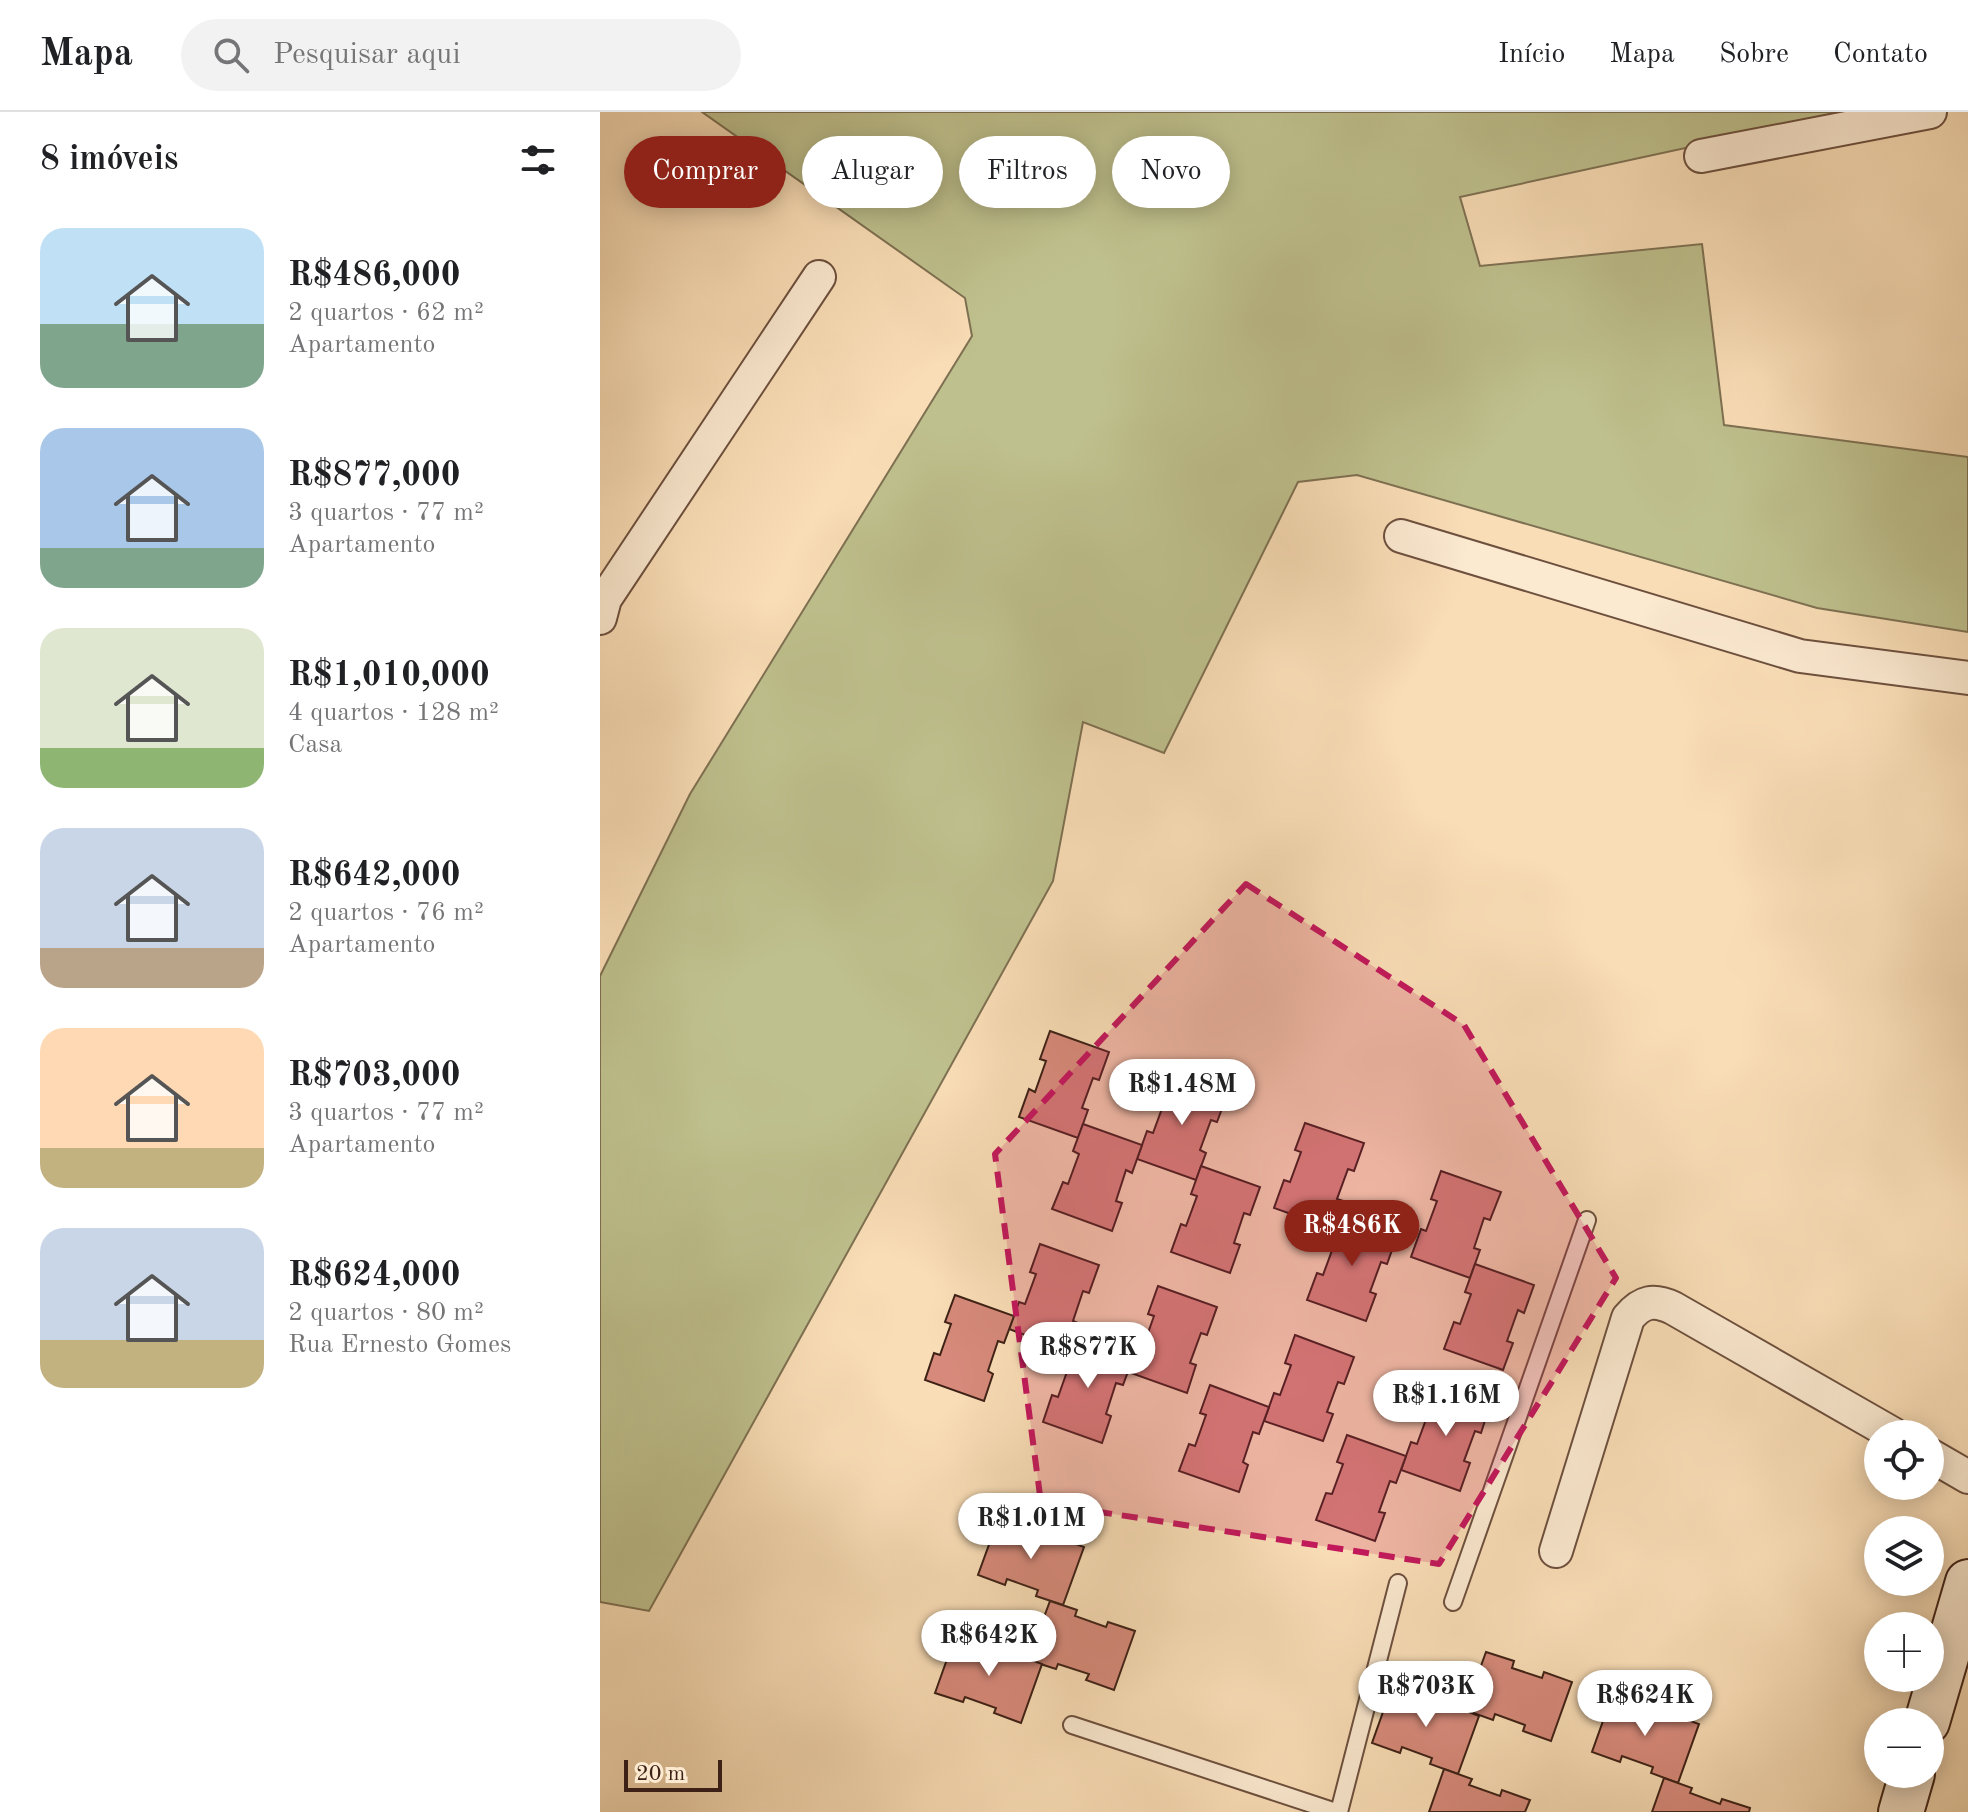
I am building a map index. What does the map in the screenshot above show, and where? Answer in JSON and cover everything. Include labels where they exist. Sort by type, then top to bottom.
[{"type":"main road","points":[[1931,1708],[1966,1597]]},
{"type":"main road","points":[[1901,1812],[1908,1788]]},
{"type":"street","points":[[1701,156],[1930,112]]},
{"type":"street","points":[[602,607],[819,277]]},
{"type":"street","points":[[1401,536],[1800,656],[1968,678]]},
{"type":"street","points":[[1556,1551],[1628,1318],[1637,1307],[1648,1301],[1673,1308],[1869,1420]]},
{"type":"street","points":[[1944,1463],[1968,1477]]},
{"type":"lane","points":[[1453,1602],[1587,1220]]},
{"type":"lane","points":[[1072,1725],[1338,1812],[1398,1583]]},
{"type":"highlighted area","points":[[1246,884],[1464,1025],[1616,1278],[1439,1564],[1041,1503],[995,1154]]},
{"type":"green space","points":[[702,112],[1851,112],[1460,197],[1480,266],[1702,244],[1724,425],[1968,457],[1968,632],[1817,608],[1357,475],[1298,482],[1164,753],[1083,722],[1053,881],[649,1611],[600,1602],[600,976],[690,794],[972,336],[965,298],[838,208],[943,208],[943,136],[802,136],[802,183],[786,171],[786,136],[736,136]]},
{"type":"building","points":[[1050,1031],[1109,1052],[1099,1080],[1093,1078],[1082,1108],[1088,1110],[1078,1138],[1019,1117],[1029,1089],[1035,1092],[1046,1061],[1040,1059]]},
{"type":"building","points":[[1168,1073],[1227,1095],[1217,1122],[1211,1120],[1200,1150],[1206,1153],[1196,1180],[1137,1159],[1147,1131],[1153,1133],[1164,1103],[1158,1101]]},
{"type":"building","points":[[1305,1123],[1364,1143],[1354,1171],[1348,1169],[1337,1199],[1343,1201],[1333,1229],[1274,1208],[1284,1180],[1290,1182],[1301,1152],[1295,1150]]},
{"type":"building","points":[[1083,1124],[1142,1145],[1132,1173],[1126,1170],[1116,1201],[1122,1203],[1112,1231],[1052,1209],[1063,1182],[1068,1184],[1079,1154],[1073,1151]]},
{"type":"building","points":[[1201,1166],[1260,1187],[1250,1215],[1244,1213],[1234,1243],[1240,1245],[1230,1273],[1171,1252],[1181,1224],[1186,1226],[1197,1196],[1191,1194]]},
{"type":"building","points":[[1441,1171],[1501,1192],[1490,1220],[1484,1218],[1474,1248],[1480,1250],[1470,1278],[1411,1257],[1421,1229],[1426,1231],[1437,1201],[1431,1199]]},
{"type":"building","points":[[1338,1215],[1397,1236],[1387,1264],[1381,1262],[1370,1292],[1376,1294],[1366,1321],[1307,1300],[1317,1273],[1323,1275],[1334,1245],[1328,1242]]},
{"type":"building","points":[[1040,1244],[1099,1265],[1089,1293],[1083,1291],[1073,1321],[1078,1323],[1068,1351],[1009,1329],[1019,1302],[1025,1304],[1036,1274],[1030,1272]]},
{"type":"building","points":[[1475,1264],[1534,1285],[1524,1313],[1518,1310],[1507,1341],[1513,1343],[1503,1370],[1444,1349],[1454,1322],[1460,1324],[1471,1294],[1465,1292]]},
{"type":"building","points":[[1158,1286],[1217,1307],[1207,1335],[1201,1333],[1190,1363],[1196,1365],[1187,1393],[1128,1372],[1137,1344],[1143,1347],[1154,1316],[1148,1314]]},
{"type":"building","points":[[955,1295],[1014,1316],[1004,1343],[998,1341],[988,1371],[993,1374],[984,1401],[925,1380],[934,1353],[940,1355],[951,1324],[945,1322]]},
{"type":"building","points":[[1295,1335],[1354,1357],[1344,1384],[1338,1382],[1327,1412],[1333,1414],[1323,1441],[1264,1421],[1274,1393],[1280,1395],[1291,1365],[1285,1363]]},
{"type":"building","points":[[1074,1337],[1133,1358],[1123,1385],[1116,1383],[1106,1414],[1111,1416],[1102,1443],[1043,1422],[1052,1395],[1058,1397],[1069,1366],[1063,1364]]},
{"type":"building","points":[[1431,1384],[1490,1405],[1481,1433],[1475,1431],[1464,1461],[1470,1463],[1460,1491],[1401,1470],[1411,1442],[1417,1444],[1428,1414],[1422,1411]]},
{"type":"building","points":[[1210,1385],[1269,1407],[1259,1434],[1253,1432],[1243,1462],[1248,1465],[1239,1492],[1179,1471],[1189,1444],[1195,1446],[1206,1415],[1200,1413]]},
{"type":"building","points":[[1347,1435],[1406,1456],[1396,1483],[1390,1481],[1379,1512],[1385,1513],[1375,1541],[1316,1520],[1326,1493],[1332,1494],[1343,1464],[1337,1462]]},
{"type":"building","points":[[999,1517],[1026,1526],[1024,1532],[1055,1543],[1057,1537],[1084,1547],[1063,1605],[1036,1596],[1038,1590],[1007,1579],[1005,1585],[978,1575]]},
{"type":"building","points":[[1050,1601],[1077,1610],[1075,1616],[1106,1627],[1108,1622],[1135,1631],[1114,1690],[1086,1680],[1089,1674],[1058,1664],[1056,1669],[1028,1660]]},
{"type":"building","points":[[956,1634],[984,1643],[982,1650],[1013,1660],[1015,1654],[1042,1664],[1021,1723],[994,1713],[996,1708],[965,1697],[963,1702],[935,1693]]},
{"type":"building","points":[[1486,1652],[1514,1661],[1512,1668],[1542,1678],[1544,1672],[1572,1682],[1551,1741],[1523,1731],[1525,1725],[1495,1714],[1493,1720],[1465,1710]]},
{"type":"building","points":[[1393,1684],[1421,1695],[1419,1701],[1449,1711],[1452,1705],[1479,1716],[1458,1774],[1430,1764],[1432,1758],[1402,1747],[1400,1753],[1372,1743]]},
{"type":"building","points":[[1613,1693],[1641,1703],[1639,1709],[1670,1720],[1671,1714],[1699,1724],[1678,1783],[1651,1773],[1653,1767],[1622,1756],[1620,1762],[1592,1752]]},
{"type":"building","points":[[1444,1769],[1472,1779],[1469,1785],[1500,1796],[1502,1790],[1530,1800],[1525,1812],[1429,1812]]},
{"type":"building","points":[[1664,1778],[1692,1788],[1690,1793],[1720,1804],[1722,1799],[1750,1808],[1749,1812],[1652,1812]]}]
